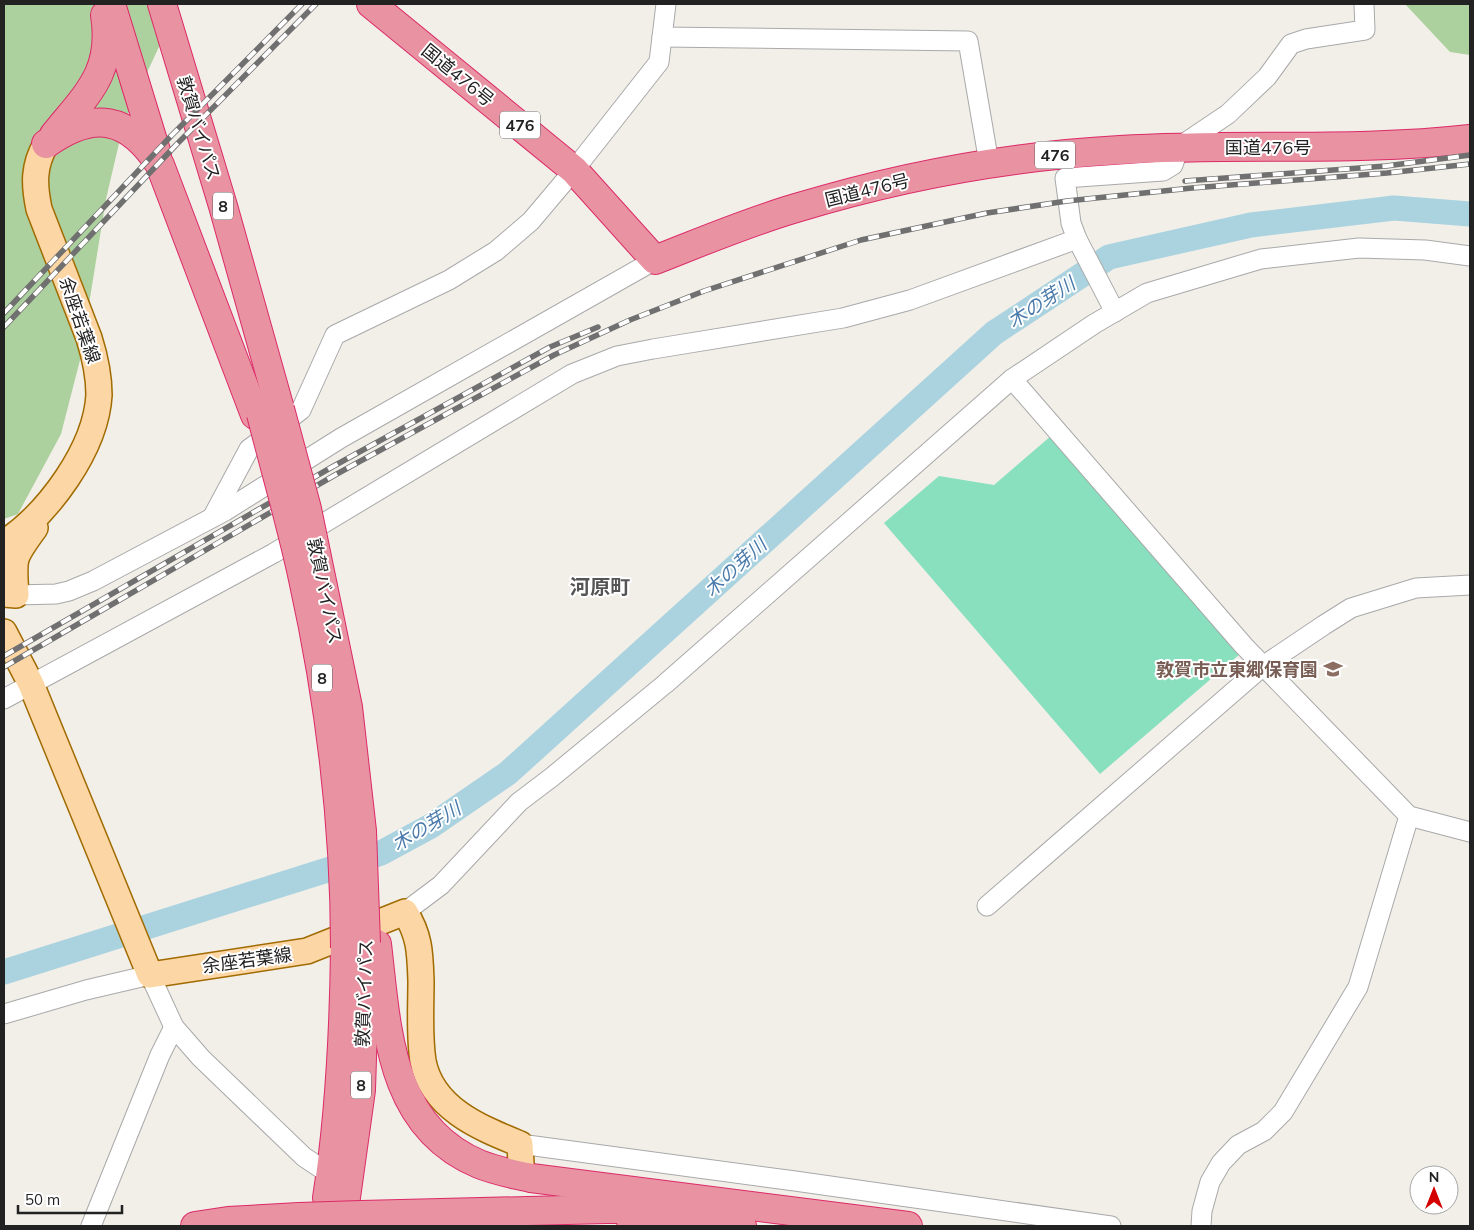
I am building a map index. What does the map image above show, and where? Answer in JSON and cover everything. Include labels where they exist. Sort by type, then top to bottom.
[{"type":"highway","points":[[46,144],[86,97],[98,78],[105,60],[107,44],[107,28],[102,4]]},
{"type":"highway","points":[[111,4],[160,165],[266,413]]},
{"type":"highway","name":"敦賀バイパス","points":[[162,4],[222,206],[266,413],[273,458],[304,580],[327,707],[336,774],[345,887],[362,945],[344,1012],[340,1090],[331,1175],[314,1223]]},
{"type":"highway","name":"敦賀バイパス","points":[[162,4],[227,279],[266,413],[307,509],[361,772],[369,832],[362,945],[361,1090],[352,1221]]},
{"type":"highway","points":[[180,4],[222,206]]},
{"type":"highway","name":"国道476号","points":[[371,4],[574,170],[655,260],[794,208],[869,188],[990,163],[1118,150],[1179,147],[1416,145],[1470,139]]},
{"type":"highway","points":[[46,144],[63,132],[79,125],[95,122],[110,123],[133,133],[143,141],[160,165]]},
{"type":"highway","points":[[362,945],[401,1083],[410,1102],[437,1137],[470,1159],[502,1172],[531,1178],[908,1226]]},
{"type":"highway","points":[[195,1226],[228,1221],[314,1223],[648,1209],[864,1221]]},
{"type":"highway","points":[[495,1226],[646,1222],[742,1226]]},
{"type":"main road","name":"余座若葉線","points":[[10,594],[17,554],[48,510],[56,493],[78,460],[91,431],[98,396],[96,360],[39,209],[35,190],[39,156],[46,144]]},
{"type":"main road","name":"余座若葉線","points":[[4,543],[25,526],[56,493]]},
{"type":"main road","points":[[4,632],[31,684],[145,964]]},
{"type":"main road","name":"余座若葉線","points":[[145,964],[307,951],[405,912]]},
{"type":"main road","points":[[405,912],[413,925],[419,945],[421,1031],[423,1062],[427,1073],[439,1094],[455,1111],[520,1154]]},
{"type":"street","points":[[212,518],[250,449],[301,410],[335,334],[449,280],[496,251],[531,221],[574,170],[659,62],[666,4]]},
{"type":"street","points":[[1111,305],[1079,243],[1071,223],[1065,178],[1163,171],[1173,165],[1179,147],[1228,114],[1267,76],[1291,44],[1306,39],[1365,30],[1364,4]]},
{"type":"street","points":[[662,37],[968,41],[990,163]]},
{"type":"street","points":[[4,699],[274,553],[572,374],[617,356],[843,318],[910,300],[1079,243]]},
{"type":"street","points":[[405,912],[441,885],[519,802],[666,684],[1012,378],[1111,305],[1261,259],[1359,248],[1426,250],[1470,256]]},
{"type":"street","points":[[10,594],[56,594],[82,586],[212,518],[350,434],[655,260]]},
{"type":"street","points":[[1012,378],[1231,631],[1409,816],[1470,832]]},
{"type":"street","points":[[987,906],[1263,666],[1351,608],[1416,588],[1470,585]]},
{"type":"street","points":[[1201,1226],[1202,1211],[1210,1182],[1220,1163],[1238,1145],[1264,1130],[1283,1112],[1358,987],[1409,816]]},
{"type":"street","points":[[4,1014],[86,990],[145,964],[174,1026],[201,1058],[297,1150],[331,1175]]},
{"type":"street","points":[[90,1226],[160,1055],[174,1026]]},
{"type":"street","points":[[520,1154],[794,1189],[1111,1226]]},
{"type":"green space","points":[[4,4],[177,4],[124,122],[106,199],[80,360],[61,434],[18,514],[4,519]]},
{"type":"green space","points":[[1405,4],[1470,4],[1470,55],[1450,52]]},
{"type":"green space","points":[[1052,435],[1240,654],[1100,774],[884,523],[939,476],[994,485]]},
{"type":"waterway","name":"木の芽川","points":[[4,972],[381,853],[431,826],[508,773],[994,333],[1109,257],[1251,225],[1394,208],[1470,214]]},
{"type":"tunnel","points":[[521,1164],[522,1226]]},
{"type":"railway","points":[[4,313],[171,136],[302,4]]},
{"type":"railway","points":[[4,327],[176,145],[316,4]]},
{"type":"railway","points":[[1185,181],[1386,166],[1470,155]]},
{"type":"railway","points":[[4,667],[335,475],[554,355],[630,320],[704,291],[861,240],[987,213],[1067,201],[1192,188],[1387,173],[1470,164]]},
{"type":"railway","points":[[4,656],[332,467],[550,347],[598,327]]},
{"type":"place","name":"敦賀市立東郷保育園","points":[[1333,669]]},
{"type":"district","name":"河原町","points":[[600,586]]}]
